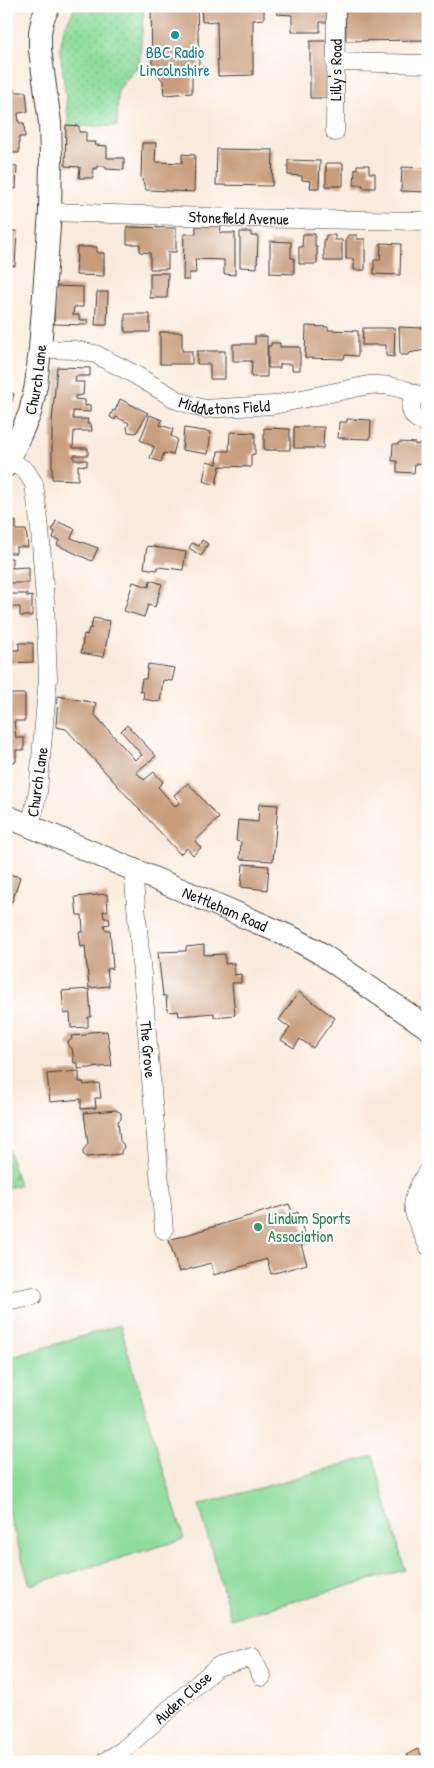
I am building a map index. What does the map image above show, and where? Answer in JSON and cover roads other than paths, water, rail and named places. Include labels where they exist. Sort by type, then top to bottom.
[{"type":"street","name":"Church Lane","points":[[30,827],[38,792],[48,678],[46,601],[34,484],[26,471],[8,463],[30,413],[36,385],[40,348],[50,212],[50,123],[40,37],[41,23],[49,6]]},
{"type":"street","name":"Lilly's Road","points":[[335,132],[336,6]]},
{"type":"street","points":[[335,62],[427,64]]},
{"type":"street","name":"Stonefield Avenue","points":[[50,212],[428,221]]},
{"type":"street","name":"Middletons Field","points":[[40,348],[76,350],[94,354],[132,373],[179,401],[204,409],[273,405],[369,385],[385,384],[422,394]]},
{"type":"street","name":"Middletons Field","points":[[422,394],[411,403],[411,412],[421,422],[428,422]]},
{"type":"street","name":"Nettleham Road","points":[[6,816],[295,939],[320,953],[428,1028]]},
{"type":"street","name":"The Grove","points":[[133,870],[164,1230]]},
{"type":"street","points":[[428,1170],[417,1188],[412,1202],[414,1213],[428,1246]]},
{"type":"street","points":[[6,1301],[33,1296]]},
{"type":"street","name":"Auden Close","points":[[104,1762],[123,1750],[217,1667],[252,1657],[262,1677]]},
{"type":"place","name":"BBC Radio Lincolnshire","points":[[175,35]]},
{"type":"place","name":"Lindum Sports Association","points":[[258,1227]]}]
